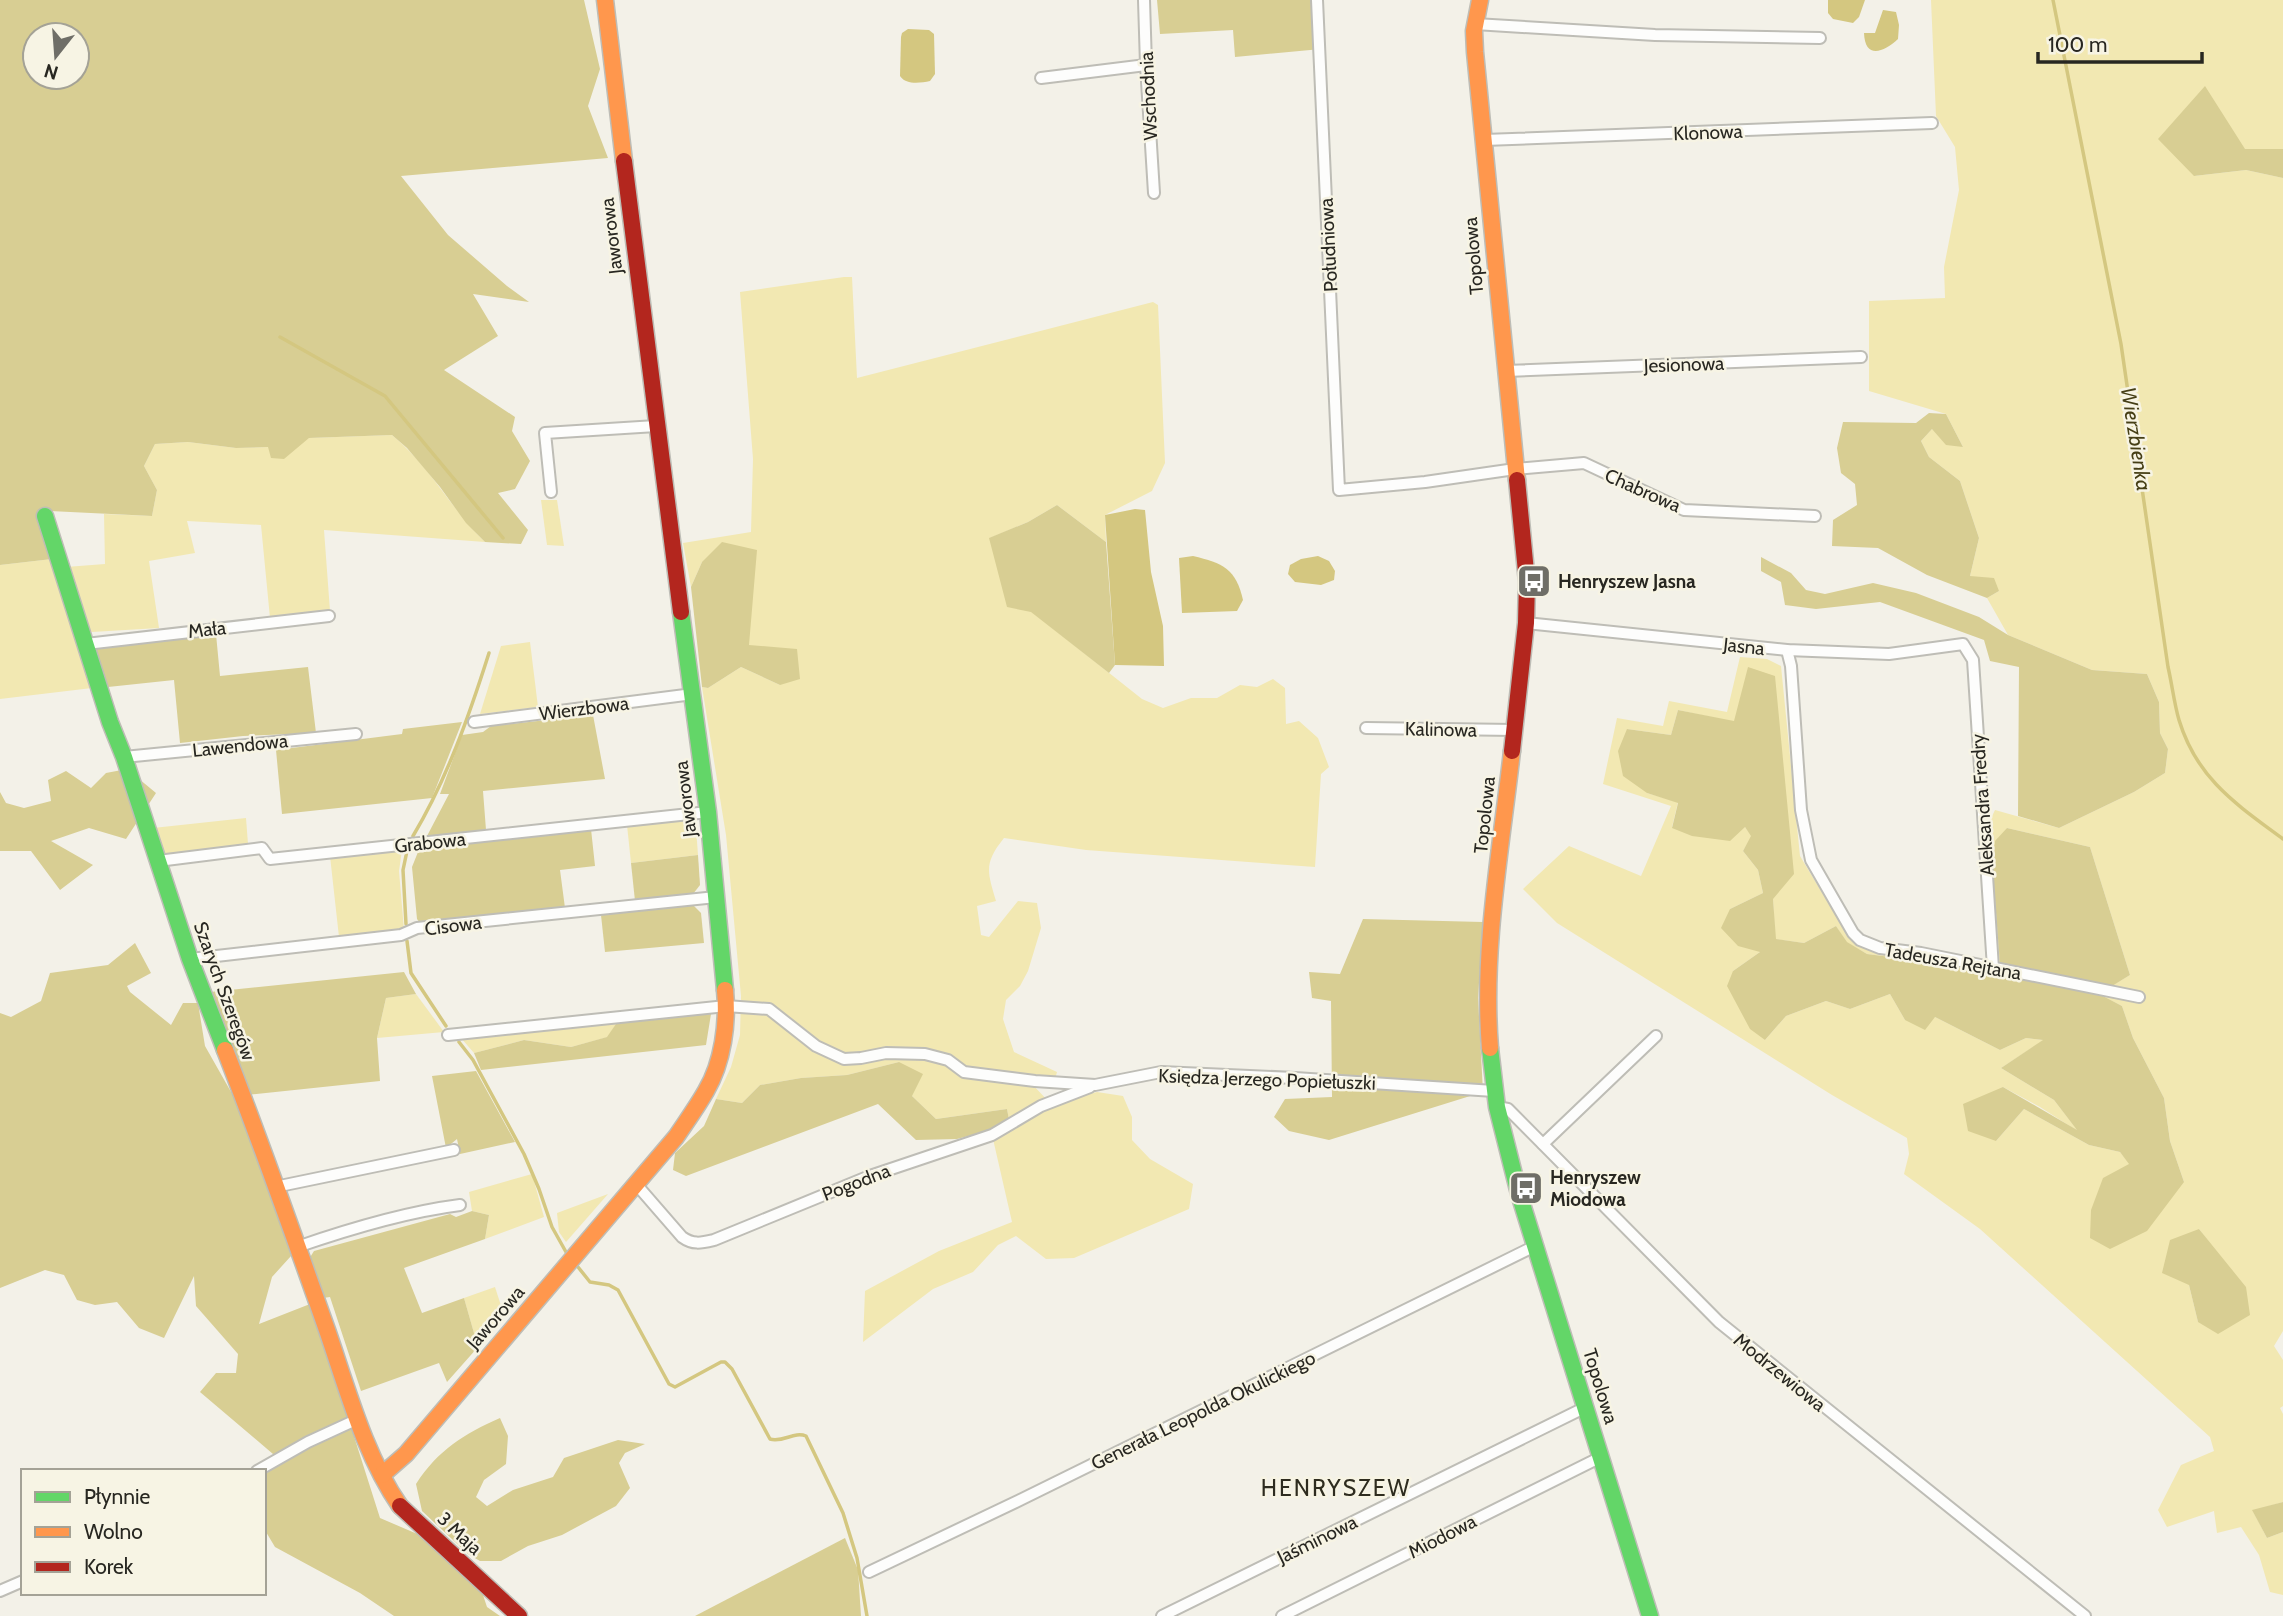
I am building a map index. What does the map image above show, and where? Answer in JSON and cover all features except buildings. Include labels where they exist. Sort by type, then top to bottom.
[{"type":"street","name":"Jaworowa","points":[[382,1475],[406,1454],[676,1138],[707,1090],[723,1039],[726,1006],[708,813],[656,426],[605,0]]},
{"type":"street","name":"Wschodnia","points":[[1144,0],[1154,193]]},
{"type":"street","name":"Południowa","points":[[1317,0],[1339,490],[1425,482],[1515,469]]},
{"type":"street","name":"Topolowa","points":[[1480,0],[1475,24],[1475,52],[1526,570],[1527,623],[1493,922],[1488,998],[1495,1099],[1535,1246],[1648,1615]]},
{"type":"street","points":[[1475,24],[1655,35],[1819,38]]},
{"type":"street","points":[[1041,78],[1146,65]]},
{"type":"street","name":"Klonowa","points":[[1484,140],[1932,123]]},
{"type":"street","name":"Jesionowa","points":[[1506,371],[1861,357]]},
{"type":"street","points":[[551,492],[545,433],[656,426]]},
{"type":"street","name":"Chabrowa","points":[[1515,469],[1584,463],[1684,510],[1815,516]]},
{"type":"street","name":"Szarych Szeregów","points":[[45,516],[110,722],[190,959],[341,1365],[358,1419],[382,1475]]},
{"type":"street","name":"Mała","points":[[86,643],[329,616]]},
{"type":"street","name":"Jasna","points":[[1527,623],[1787,650],[1889,654],[1962,644]]},
{"type":"street","name":"Aleksandra Fredry","points":[[1962,644],[1973,660],[1993,968]]},
{"type":"street","name":"Tadeusza Rejtana","points":[[1787,650],[1791,666],[1801,810],[1811,860],[1853,933],[1860,940],[1880,948],[1921,953],[2139,998]]},
{"type":"street","name":"Wierzbowa","points":[[474,722],[693,694]]},
{"type":"street","name":"Kalinowa","points":[[1366,728],[1515,730]]},
{"type":"street","name":"Lawendowa","points":[[124,757],[356,734]]},
{"type":"street","name":"Grabowa","points":[[158,861],[262,848],[270,859],[708,813]]},
{"type":"street","name":"Cisowa","points":[[190,959],[401,935],[418,928],[716,897]]},
{"type":"street","name":"Księdza Jerzego Popiełuszki","points":[[449,1035],[726,1006],[769,1009],[816,1046],[844,1059],[886,1053],[925,1054],[948,1060],[964,1072],[1095,1086],[1161,1072],[1296,1078],[1495,1099]]},
{"type":"street","points":[[1543,1144],[1656,1036]]},
{"type":"street","name":"Pogodna","points":[[636,1184],[682,1237],[689,1242],[701,1243],[870,1176],[992,1135],[1041,1106],[1095,1086]]},
{"type":"street","name":"Modrzewiowa","points":[[1495,1099],[1719,1322],[2085,1616]]},
{"type":"street","points":[[275,1187],[454,1150]]},
{"type":"street","points":[[297,1247],[335,1234],[460,1205]]},
{"type":"street","name":"Generała Leopolda Okulickiego","points":[[869,1572],[1535,1246]]},
{"type":"street","name":"Jaśminowa","points":[[1161,1616],[1586,1407]]},
{"type":"street","points":[[261,1469],[308,1442],[358,1419]]},
{"type":"street","name":"Miodowa","points":[[1283,1616],[1601,1457]]},
{"type":"street","name":"3 Maja","points":[[382,1475],[392,1497],[400,1506],[519,1616]]},
{"type":"street","points":[[0,1591],[21,1582]]},
{"type":"shaded area","points":[[0,0],[584,0],[600,69],[588,106],[608,158],[401,176],[448,235],[529,302],[473,294],[498,336],[444,370],[515,417],[512,431],[530,461],[515,489],[498,493],[528,530],[521,544],[485,542],[466,523],[407,448],[392,435],[309,438],[284,459],[271,458],[268,447],[236,448],[188,442],[155,444],[144,466],[157,490],[152,516],[50,511],[52,559],[0,565]]},
{"type":"shaded area","points":[[1157,0],[1319,0],[1321,49],[1235,57],[1233,30],[1160,34]]},
{"type":"shaded area","points":[[1828,0],[1865,0],[1859,17],[1853,23],[1833,19],[1828,13]]},
{"type":"shaded area","points":[[1931,0],[2283,0],[2283,149],[2245,149],[2194,176],[2246,170],[2283,178],[2283,1331],[2274,1346],[2283,1360],[2283,1406],[2280,1408],[2283,1414],[2283,1502],[2253,1511],[2267,1538],[2283,1532],[2283,1595],[2270,1592],[2259,1555],[2241,1527],[2217,1533],[2214,1511],[2167,1527],[2158,1510],[2181,1465],[2214,1451],[2210,1437],[1980,1229],[1904,1174],[1909,1154],[1907,1138],[1832,1095],[1557,923],[1523,889],[1569,846],[1641,876],[1671,806],[1603,784],[1617,718],[1663,726],[1669,701],[1727,712],[1740,657],[1767,659],[1781,666],[1800,856],[1850,939],[1867,950],[1920,956],[1988,970],[1984,833],[1995,810],[2059,828],[2134,792],[2165,773],[2168,749],[2160,733],[2159,702],[2147,674],[2092,670],[2008,635],[1987,598],[1999,591],[1970,576],[1979,538],[1960,481],[1929,457],[1921,441],[1932,429],[1963,447],[1946,414],[1869,391],[1869,301],[1945,298],[1944,267],[1959,190],[1955,147],[1936,116]],"holes":[[[1678,710],[1734,722],[1773,899],[1775,939],[1804,943],[1836,926],[1846,942],[1867,954],[1945,964],[2002,977],[1992,862],[2007,828],[2090,847],[2130,975],[2098,994],[2122,1006],[2133,1038],[2164,1098],[2170,1141],[2184,1182],[2130,1164],[2120,1152],[2089,1145],[2024,1109],[1996,1141],[2003,1087],[2079,1132],[2054,1100],[2001,1068],[2044,1040],[2026,1038],[2000,1050],[1935,1017],[1905,1020],[1890,994],[1850,1009],[1826,1001],[1786,1016],[1765,1040],[1733,971],[1760,952],[1730,909],[1763,893],[1758,870],[1743,851],[1752,836],[1745,827],[1672,827],[1678,802],[1647,793],[1627,729],[1671,735]],[[2199,1229],[2222,1260],[2198,1322],[2189,1285]]]},
{"type":"shaded area","points":[[1883,10],[1896,12],[1898,39],[1876,51],[1868,47],[1864,33],[1875,33]]},
{"type":"shaded area","points":[[908,29],[929,30],[934,34],[935,74],[930,81],[909,82],[900,76],[901,37]]},
{"type":"shaded area","points":[[2205,86],[2245,149],[2283,149],[2283,178],[2246,170],[2194,176],[2158,139]]},
{"type":"shaded area","points":[[852,277],[857,378],[1153,302],[1158,305],[1165,463],[1152,491],[1105,515],[1106,542],[1057,505],[1028,522],[990,538],[996,561],[1031,611],[1142,699],[1163,708],[1191,698],[1217,698],[1240,685],[1257,687],[1273,679],[1285,688],[1286,724],[1299,721],[1318,738],[1329,767],[1321,774],[1315,867],[1086,850],[1004,838],[993,854],[989,868],[996,901],[977,906],[981,935],[989,937],[1018,901],[1037,903],[1041,928],[1028,971],[1020,986],[1006,1000],[1003,1019],[1014,1052],[1057,1072],[1055,1079],[1032,1084],[1050,1103],[1097,1092],[1123,1096],[1132,1117],[1132,1140],[1150,1159],[1193,1184],[1189,1209],[1074,1258],[1046,1259],[1016,1236],[998,1245],[973,1272],[933,1289],[863,1342],[865,1291],[939,1251],[1012,1222],[993,1139],[1010,1125],[1007,1109],[936,1119],[912,1096],[899,1062],[847,1075],[801,1078],[760,1085],[742,1103],[716,1099],[731,1067],[740,1035],[741,996],[726,835],[702,687],[708,688],[741,667],[780,685],[749,645],[702,562],[691,587],[683,543],[751,532],[753,459],[740,292]]},
{"type":"shaded area","points":[[1929,413],[1946,414],[1963,447],[1946,445],[1932,429],[1921,441],[1929,457],[1960,481],[1979,538],[1970,576],[1994,578],[1999,591],[1987,598],[1927,575],[1878,548],[1832,546],[1833,520],[1857,505],[1855,484],[1841,473],[1837,448],[1843,422],[1916,423]]},
{"type":"shaded area","points":[[392,435],[417,460],[485,542],[324,530],[330,611],[270,618],[261,525],[187,521],[195,553],[149,561],[159,628],[92,632],[87,629],[66,567],[105,564],[104,514],[152,516],[157,490],[144,466],[155,444],[188,442],[236,448],[269,447],[309,438]]},
{"type":"shaded area","points":[[541,500],[557,500],[564,546],[547,545]]},
{"type":"shaded area","points":[[1057,505],[1106,542],[1115,665],[1109,673],[1031,612],[1007,607],[989,538],[1028,522]]},
{"type":"shaded area","points":[[1135,509],[1145,510],[1151,572],[1163,626],[1164,666],[1115,665],[1105,515]]},
{"type":"shaded area","points":[[722,542],[757,550],[749,645],[797,649],[800,679],[780,685],[741,667],[708,688],[702,687],[691,587],[702,562]]},
{"type":"shaded area","points":[[1193,556],[1212,561],[1232,574],[1243,600],[1237,611],[1182,613],[1179,558]]},
{"type":"shaded area","points":[[1318,556],[1329,561],[1335,571],[1334,580],[1321,585],[1295,582],[1288,574],[1290,565],[1301,559]]},
{"type":"shaded area","points":[[1761,557],[1791,573],[1806,590],[1825,594],[1873,583],[1916,593],[1979,617],[2008,635],[2092,670],[2147,674],[2159,702],[2160,733],[2168,749],[2165,773],[2134,792],[2059,828],[2018,816],[2019,667],[1990,661],[1984,640],[1880,602],[1816,609],[1785,605],[1781,582],[1761,571]]},
{"type":"shaded area","points":[[52,559],[92,688],[0,699],[0,565]]},
{"type":"shaded area","points":[[216,634],[220,676],[308,667],[316,733],[243,736],[180,743],[174,680],[108,687],[94,649],[97,645]]},
{"type":"shaded area","points":[[530,642],[538,707],[480,714],[501,646]]},
{"type":"shaded area","points":[[1748,667],[1775,676],[1794,874],[1773,899],[1776,939],[1804,943],[1836,926],[1847,942],[1867,954],[1945,964],[2001,976],[1992,862],[1995,841],[2007,828],[2090,847],[2130,975],[2099,994],[2122,1006],[2133,1038],[2164,1098],[2170,1141],[2184,1182],[2147,1231],[2110,1249],[2090,1238],[2091,1210],[2103,1178],[2129,1164],[2120,1152],[2089,1145],[2024,1109],[1996,1141],[1968,1131],[1963,1104],[2003,1087],[2077,1130],[2054,1100],[2001,1068],[2043,1040],[2026,1038],[2000,1050],[1935,1017],[1925,1030],[1905,1020],[1890,994],[1850,1009],[1826,1001],[1786,1016],[1765,1040],[1750,1029],[1727,986],[1733,971],[1760,952],[1738,946],[1721,928],[1730,909],[1763,893],[1758,870],[1743,851],[1751,836],[1745,827],[1730,841],[1692,836],[1672,828],[1678,803],[1647,793],[1623,776],[1618,751],[1627,729],[1671,735],[1678,710],[1734,721]]},
{"type":"shaded area","points":[[593,715],[605,779],[483,791],[486,830],[427,836],[449,794],[440,794],[462,735],[483,732],[491,726]]},
{"type":"shaded area","points":[[462,722],[432,798],[282,814],[276,750],[402,734],[403,729]]},
{"type":"shaded area","points":[[127,769],[156,793],[126,839],[89,828],[51,841],[93,865],[60,890],[31,851],[0,851],[0,792],[6,803],[24,808],[51,801],[48,780],[66,771],[91,788],[106,773]]},
{"type":"shaded area","points":[[246,818],[248,844],[169,856],[163,856],[153,828]]},
{"type":"shaded area","points":[[686,820],[696,828],[698,855],[631,863],[627,825]]},
{"type":"shaded area","points":[[591,829],[595,866],[560,870],[565,908],[420,923],[417,919],[412,867],[420,847]]},
{"type":"shaded area","points":[[402,850],[399,871],[404,930],[339,937],[330,856]]},
{"type":"shaded area","points":[[698,855],[700,885],[693,894],[635,901],[631,863]]},
{"type":"shaded area","points":[[692,904],[701,913],[704,943],[605,952],[601,915]]},
{"type":"shaded area","points":[[1363,919],[1483,922],[1478,998],[1483,1092],[1329,1140],[1289,1131],[1274,1117],[1285,1099],[1332,1097],[1331,1001],[1312,998],[1309,972],[1340,974]]},
{"type":"shaded area","points":[[135,943],[151,973],[127,986],[130,992],[171,1025],[183,1003],[198,1003],[205,1046],[239,1106],[265,1174],[291,1256],[272,1277],[259,1324],[310,1304],[380,1518],[429,1539],[483,1595],[487,1607],[500,1616],[394,1616],[360,1593],[275,1547],[266,1532],[266,1474],[274,1466],[273,1454],[200,1392],[216,1373],[236,1373],[238,1354],[196,1306],[194,1276],[164,1338],[139,1328],[117,1302],[95,1305],[77,1300],[64,1275],[45,1270],[0,1288],[0,1013],[11,1017],[41,1001],[50,973],[108,965]]},
{"type":"shaded area","points":[[404,972],[416,994],[386,998],[377,1038],[380,1081],[246,1095],[210,992]]},
{"type":"shaded area","points":[[416,994],[444,1032],[377,1038],[386,998]]},
{"type":"shaded area","points":[[711,1014],[706,1045],[481,1070],[474,1053],[524,1040],[571,1047],[607,1037],[618,1021]]},
{"type":"shaded area","points":[[618,1021],[608,1037],[571,1047],[524,1040],[474,1053],[461,1038]]},
{"type":"shaded area","points":[[899,1062],[923,1074],[912,1096],[936,1119],[1007,1109],[1010,1125],[957,1139],[916,1140],[878,1104],[686,1176],[673,1170],[675,1153],[704,1126],[716,1099],[742,1103],[760,1085],[801,1078],[847,1075]]},
{"type":"shaded area","points":[[476,1071],[515,1142],[460,1154],[457,1139],[446,1148],[432,1076]]},
{"type":"shaded area","points":[[532,1174],[544,1217],[485,1239],[489,1215],[472,1211],[469,1192]]},
{"type":"shaded area","points":[[608,1194],[566,1242],[559,1232],[557,1213]]},
{"type":"shaded area","points":[[472,1211],[489,1215],[485,1239],[404,1268],[422,1313],[464,1298],[478,1347],[447,1382],[439,1363],[361,1391],[330,1297],[323,1298],[309,1259],[314,1251],[450,1214],[456,1217]]},
{"type":"shaded area","points":[[2199,1229],[2246,1287],[2250,1315],[2218,1334],[2198,1322],[2189,1285],[2162,1273],[2170,1240]]},
{"type":"shaded area","points":[[495,1287],[504,1315],[478,1347],[464,1298]]},
{"type":"shaded area","points":[[500,1418],[508,1436],[506,1464],[484,1480],[476,1497],[487,1506],[513,1490],[553,1477],[564,1458],[618,1440],[645,1444],[625,1453],[619,1463],[630,1488],[616,1506],[562,1535],[528,1546],[501,1561],[480,1561],[468,1554],[422,1511],[416,1484],[433,1462],[453,1444]]},
{"type":"shaded area","points":[[2283,1502],[2283,1532],[2267,1538],[2252,1510]]},
{"type":"shaded area","points":[[845,1538],[858,1570],[861,1616],[695,1616]]},
{"type":"waterway","name":"Wierzbienka","points":[[2053,0],[2121,344],[2168,667],[2179,720],[2196,759],[2220,789],[2283,839]]},
{"type":"waterway","points":[[280,337],[385,396],[503,538]]},
{"type":"waterway","points":[[413,836],[456,747],[489,653]]},
{"type":"waterway","points":[[406,924],[403,870],[407,851]]},
{"type":"waterway","points":[[407,941],[411,973],[446,1026]]},
{"type":"waterway","points":[[459,1042],[473,1060],[524,1154],[552,1227],[566,1252]]},
{"type":"waterway","points":[[578,1267],[590,1282],[609,1285],[618,1290],[669,1384],[675,1387],[725,1362],[732,1369],[770,1439],[806,1436],[843,1513],[857,1558],[867,1616]]},
{"type":"traffic: fast","points":[[45,516],[110,722],[190,959],[225,1050]]},
{"type":"traffic: fast","points":[[681,612],[708,812],[725,990]]},
{"type":"traffic: fast","points":[[1490,1048],[1497,1107],[1519,1194],[1650,1616]]},
{"type":"traffic: slow","points":[[605,0],[624,161]]},
{"type":"traffic: slow","points":[[1480,0],[1474,31],[1475,52],[1517,480]]},
{"type":"traffic: slow","points":[[1490,1048],[1488,1011],[1491,937],[1512,751]]},
{"type":"traffic: slow","points":[[382,1475],[406,1454],[676,1137],[703,1097],[717,1068],[725,1029],[725,990]]},
{"type":"traffic: slow","points":[[225,1050],[290,1225],[358,1421],[377,1466],[400,1506]]},
{"type":"traffic: jam","points":[[624,161],[681,612]]},
{"type":"traffic: jam","points":[[1512,751],[1526,623],[1527,582],[1517,480]]},
{"type":"traffic: jam","points":[[400,1506],[519,1616]]},
{"type":"place","name":"Henryszew Jasna","points":[[1534,581]]},
{"type":"place","name":"Henryszew Miodowa","points":[[1526,1188]]},
{"type":"district","name":"HENRYSZEW","points":[[1336,1488]]}]
